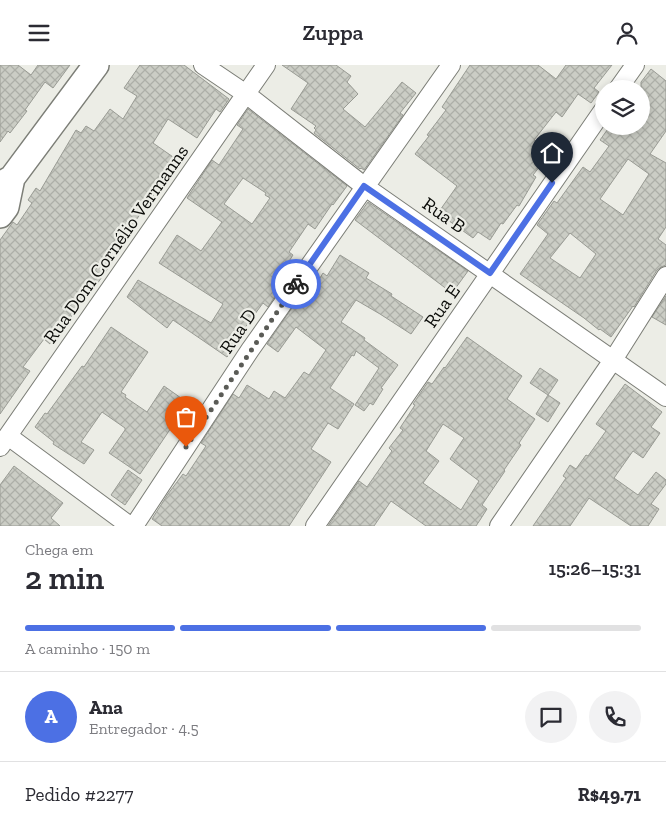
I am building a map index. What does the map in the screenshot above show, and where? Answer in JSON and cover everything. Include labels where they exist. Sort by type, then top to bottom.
[{"type":"street","points":[[4,197],[96,65]]},
{"type":"street","name":"Rua B","points":[[203,65],[246,94],[364,186],[665,396]]},
{"type":"street","name":"Rua Dom Cornélio Vermanns","points":[[4,442],[266,65]]},
{"type":"street","name":"Rua D","points":[[134,526],[250,350],[451,65]]},
{"type":"street","points":[[624,80],[635,65]]},
{"type":"street","name":"Rua E","points":[[314,526],[595,122]]},
{"type":"street","points":[[499,526],[613,360],[666,276]]},
{"type":"street","points":[[4,442],[130,526]]},
{"type":"building","points":[[0,65],[18,65],[31,75],[38,65],[70,65],[53,88],[45,82],[25,110],[27,111],[10,133],[8,131],[0,142]]},
{"type":"building","points":[[140,65],[184,65],[229,99],[220,112],[216,109],[197,138],[168,119],[153,143],[176,159],[152,193],[154,195],[111,255],[115,258],[88,297],[85,296],[64,328],[50,344],[44,339],[23,367],[30,371],[0,414],[0,240],[13,222],[17,225],[32,203],[28,200],[36,188],[40,191],[76,130],[81,133],[86,126],[94,131],[110,109],[123,119],[137,96],[124,88]]},
{"type":"building","points":[[282,65],[336,65],[351,76],[347,82],[358,94],[343,109],[365,127],[402,82],[416,93],[400,113],[403,115],[364,170],[360,169],[314,133],[316,126],[291,109],[308,83]]},
{"type":"building","points":[[470,65],[538,65],[556,79],[566,65],[612,65],[600,80],[595,80],[595,98],[591,103],[578,94],[562,117],[556,112],[534,140],[551,152],[533,175],[536,177],[519,206],[517,205],[503,224],[501,223],[490,240],[478,232],[473,238],[438,213],[457,186],[415,154],[446,110],[442,107]]},
{"type":"building","points":[[651,69],[666,81],[666,131],[650,154],[666,163],[666,227],[658,239],[666,245],[666,265],[657,270],[634,307],[611,337],[520,274],[548,234],[537,225],[554,201],[557,203],[583,167],[590,172],[609,146],[600,140],[604,135],[650,135],[650,80],[643,80]],"holes":[[[628,159],[649,174],[623,215],[600,199]],[[570,233],[596,254],[580,278],[550,258]]]},
{"type":"building","points":[[248,109],[347,186],[315,229],[308,224],[289,252],[293,255],[277,280],[283,284],[268,307],[263,303],[244,329],[247,331],[227,357],[173,320],[167,328],[127,297],[138,280],[211,323],[223,304],[159,263],[177,235],[201,251],[222,222],[187,198],[212,160],[219,165],[243,129],[237,125]],"holes":[[[243,178],[266,193],[265,195],[270,198],[252,224],[224,204]]]},
{"type":"building","points":[[368,202],[468,271],[452,293],[355,220]]},
{"type":"building","points":[[340,255],[369,273],[366,278],[423,317],[411,334],[356,300],[341,322],[365,338],[364,340],[398,365],[381,388],[383,389],[373,405],[370,403],[364,411],[355,405],[379,368],[356,351],[330,388],[354,404],[338,429],[328,423],[311,449],[331,462],[289,526],[162,526],[152,519],[168,494],[183,474],[186,476],[206,446],[201,443],[233,394],[239,398],[247,385],[269,399],[274,391],[285,398],[304,372],[309,375],[326,350],[296,327],[278,352],[267,344],[301,295],[307,299],[323,273],[327,276]]},
{"type":"building","points":[[666,296],[666,325],[652,317]]},
{"type":"building","points":[[111,327],[148,352],[121,392],[126,395],[125,397],[147,412],[164,386],[198,410],[183,432],[173,425],[140,474],[109,453],[125,428],[102,412],[81,442],[94,450],[84,464],[53,444],[54,442],[35,427],[45,413],[47,414],[82,366],[84,367]]},
{"type":"building","points":[[467,337],[522,376],[507,399],[535,419],[519,443],[521,445],[505,471],[482,505],[487,509],[476,526],[426,526],[391,501],[374,526],[328,526],[359,481],[367,487],[392,451],[389,448],[403,430],[400,428],[415,405],[413,404],[428,382],[432,384]],"holes":[[[443,424],[464,438],[450,459],[479,481],[461,510],[423,483],[439,461],[426,451]]]},
{"type":"building","points":[[540,368],[558,380],[548,395],[530,383]]},
{"type":"building","points":[[625,384],[662,412],[651,427],[660,433],[643,458],[633,451],[614,478],[638,495],[656,472],[666,480],[666,484],[651,504],[659,509],[648,526],[631,526],[589,498],[570,526],[533,526],[566,478],[563,476],[570,465],[576,469],[606,431],[596,424]]},
{"type":"building","points":[[548,395],[560,403],[548,422],[536,414]]},
{"type":"building","points":[[14,466],[63,503],[51,518],[60,526],[0,526],[0,485]]},
{"type":"building","points":[[128,470],[142,480],[125,505],[111,495]]},
{"type":"way so far","points":[[186,447],[296,284]]},
{"type":"route","points":[[296,284],[364,186],[490,273],[552,183]]}]
